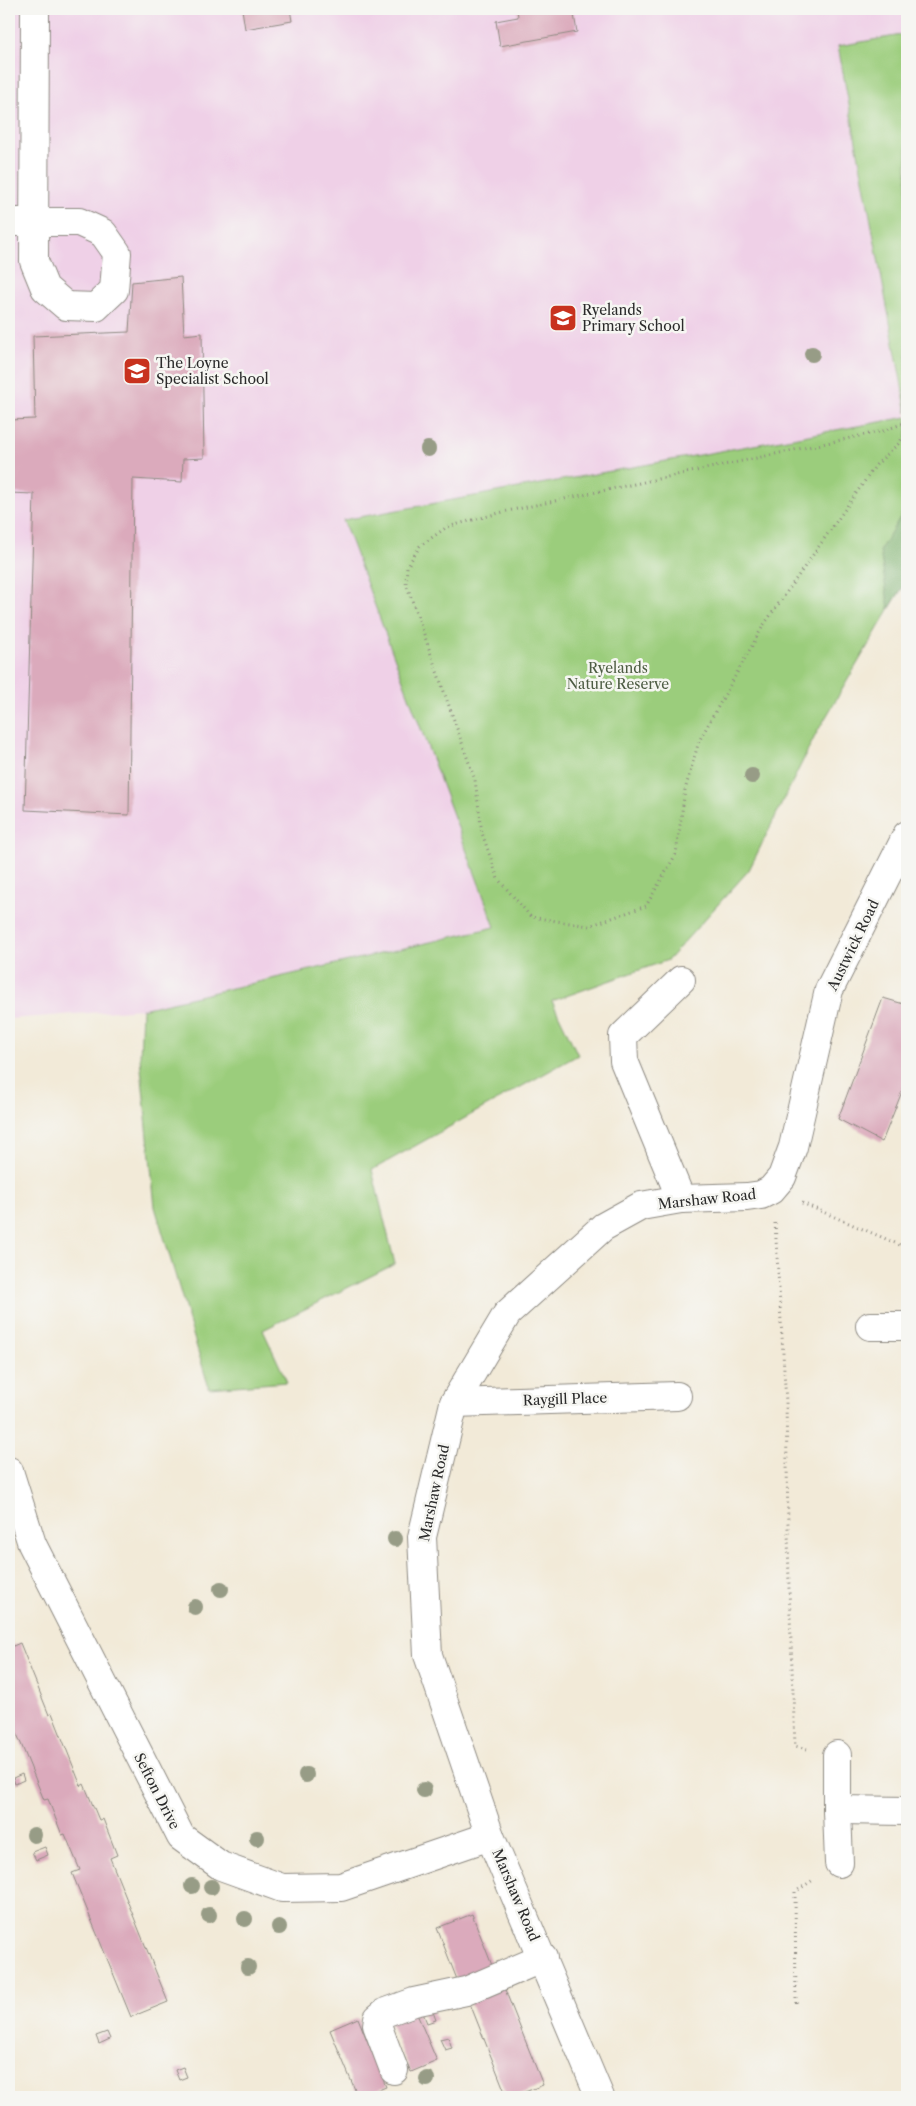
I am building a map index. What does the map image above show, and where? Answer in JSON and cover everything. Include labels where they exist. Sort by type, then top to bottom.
[{"type":"street","points":[[22,223],[35,9]]},
{"type":"street","name":"Austwick Road","points":[[793,1147],[829,990],[907,835]]},
{"type":"street","points":[[681,980],[623,1036],[624,1061],[681,1199]]},
{"type":"street","name":"Marshaw Road","points":[[600,2097],[490,1836],[428,1655],[422,1537],[454,1403],[507,1314],[603,1227],[641,1206],[681,1199],[747,1198],[760,1195],[771,1190],[782,1177],[793,1147]]},
{"type":"street","points":[[870,1326],[907,1326]]},
{"type":"street","name":"Raygill Place","points":[[454,1403],[677,1396]]},
{"type":"street","name":"Sefton Drive","points":[[9,1472],[32,1544],[181,1837],[221,1866],[282,1888],[341,1887],[490,1836]]},
{"type":"street","points":[[837,1755],[839,1863]]},
{"type":"street","points":[[837,1810],[907,1811]]},
{"type":"street","points":[[394,2070],[378,2025],[378,2018],[384,2013],[414,2002],[466,1991],[543,1958]]},
{"type":"path","points":[[907,422],[883,431],[503,512],[447,527],[420,546],[407,567],[406,583],[475,780],[482,833],[498,878],[531,917],[589,926],[646,906],[676,854],[685,790],[699,741],[763,626],[876,465],[898,444],[907,432]]},
{"type":"path","points":[[771,1190],[907,1248]]},
{"type":"path","points":[[771,1190],[775,1219],[786,1402],[789,1588],[795,1746],[837,1755]]},
{"type":"path","points":[[796,2003],[795,1892],[839,1863]]},
{"type":"shaded area","points":[[9,9],[907,9],[907,34],[838,47],[907,417],[343,520],[495,927],[142,1009],[9,1019]]},
{"type":"green space","points":[[907,34],[907,413],[838,46]]},
{"type":"green space","name":"Ryelands Nature Reserve","points":[[907,417],[907,579],[816,734],[749,870],[668,960],[552,1001],[578,1055],[372,1170],[395,1264],[263,1330],[287,1382],[209,1388],[155,1207],[140,1058],[142,1009],[495,927],[343,520]]},
{"type":"green space","points":[[907,506],[907,581],[889,609],[880,550]]},
{"type":"building","points":[[242,9],[290,9],[292,21],[245,29]]},
{"type":"building","points":[[517,9],[573,9],[577,32],[500,46],[496,21],[518,17]]},
{"type":"building","points":[[181,277],[184,335],[202,333],[204,458],[183,459],[182,482],[133,479],[129,815],[25,810],[34,494],[9,493],[9,420],[35,419],[33,336],[129,332],[132,282]]},
{"type":"building","points":[[883,998],[907,1005],[907,1079],[882,1142],[838,1119]]},
{"type":"building","points":[[9,1634],[13,1646],[20,1643],[49,1715],[52,1713],[81,1786],[84,1784],[99,1820],[103,1819],[117,1855],[110,1858],[168,2002],[131,2017],[72,1873],[80,1870],[65,1834],[62,1835],[48,1799],[44,1800],[15,1729],[12,1730],[9,1723]]},
{"type":"building","points":[[22,1774],[24,1780],[15,1784],[13,1778]]},
{"type":"building","points":[[45,1847],[48,1855],[36,1860],[32,1852]]},
{"type":"building","points":[[472,1914],[493,1968],[458,1982],[437,1928]]},
{"type":"building","points":[[502,1982],[543,2085],[512,2097],[507,2097],[467,1996]]},
{"type":"building","points":[[414,2007],[437,2061],[411,2072],[388,2019]]},
{"type":"building","points":[[432,2009],[436,2020],[427,2023],[423,2013]]},
{"type":"building","points":[[358,2018],[386,2087],[361,2097],[358,2097],[330,2030]]},
{"type":"building","points":[[107,2032],[110,2039],[99,2044],[96,2036]]},
{"type":"building","points":[[448,2037],[452,2048],[445,2050],[440,2039]]},
{"type":"building","points":[[183,2067],[187,2077],[179,2080],[175,2070]]},
{"type":"place","name":"Ryelands Primary School","points":[[563,318]]},
{"type":"place","name":"The Loyne Specialist School","points":[[137,371]]}]
